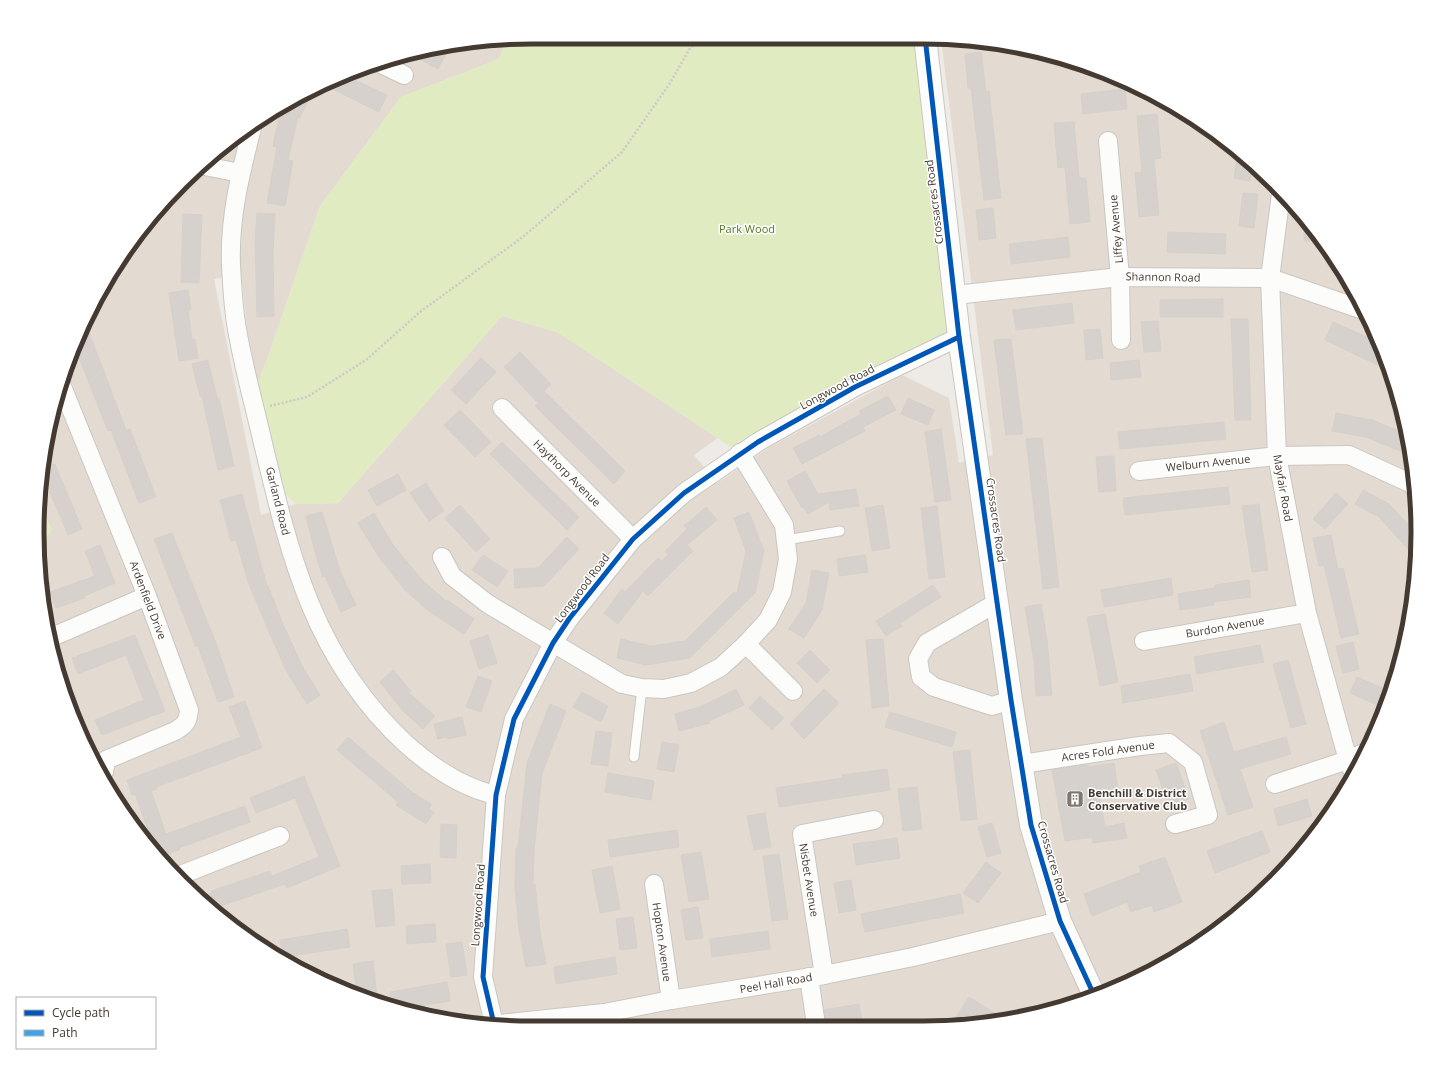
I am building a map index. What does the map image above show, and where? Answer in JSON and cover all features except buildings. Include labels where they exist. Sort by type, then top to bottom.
[{"type":"street","name":"Crossacres Road","points":[[926,44],[960,336],[1011,700],[1032,830],[1060,921],[1092,990]]},
{"type":"street","points":[[387,67],[404,75]]},
{"type":"street","name":"Garland Road","points":[[250,134],[240,173],[233,219],[231,263],[235,321],[246,379],[255,409],[282,522],[300,581],[332,652],[357,690],[384,723],[417,754],[450,778],[479,792],[496,795]]},
{"type":"street","name":"Liffey Avenue","points":[[1108,141],[1120,277],[1121,340]]},
{"type":"street","points":[[208,167],[240,173]]},
{"type":"street","name":"Mayfair Road","points":[[1280,200],[1270,278],[1277,456],[1307,613],[1355,760]]},
{"type":"street","name":"Shannon Road","points":[[955,295],[1120,277],[1270,278],[1357,309]]},
{"type":"street","name":"Longwood Road","points":[[491,1019],[483,977],[496,795],[514,720],[553,643],[589,592],[633,538],[684,493],[740,453],[855,387],[960,336]]},
{"type":"street","name":"Ardenfield Drive","points":[[65,393],[147,596],[187,705],[188,719],[185,725],[175,731],[106,760],[105,769]]},
{"type":"street","name":"Haythorp Avenue","points":[[502,408],[633,538]]},
{"type":"street","points":[[442,557],[452,576],[482,600],[622,684],[642,688],[664,689],[691,683],[721,667],[746,644],[768,620],[782,592],[788,559],[784,525],[740,453]]},
{"type":"street","name":"Welburn Avenue","points":[[1139,471],[1277,456],[1349,456],[1408,482]]},
{"type":"street","points":[[55,635],[147,596]]},
{"type":"street","points":[[998,602],[927,643],[918,659],[921,677],[934,687],[992,706],[1011,700]]},
{"type":"street","name":"Burdon Avenue","points":[[1144,641],[1307,613]]},
{"type":"street","points":[[746,644],[793,691]]},
{"type":"street","name":"Acres Fold Avenue","points":[[1022,764],[1169,743],[1193,762],[1208,816],[1175,824]]},
{"type":"street","points":[[1275,784],[1354,763]]},
{"type":"street","name":"Nisbet Avenue","points":[[817,976],[802,834],[874,820]]},
{"type":"street","points":[[183,874],[280,836]]},
{"type":"street","name":"Hopton Avenue","points":[[654,884],[670,1000]]},
{"type":"street","name":"Peel Hall Road","points":[[582,1021],[604,1020],[670,1000],[817,976],[913,957],[1060,921]]},
{"type":"street","points":[[816,1021],[817,976]]},
{"type":"lane","points":[[786,540],[840,531]]},
{"type":"lane","points":[[634,758],[642,688]]},
{"type":"path","points":[[255,409],[307,397],[359,364],[420,312],[524,236],[622,152],[670,83],[690,48],[695,44]]},
{"type":"shaded area","points":[[505,45],[499,59],[401,97],[320,206],[265,365],[254,391],[241,274],[214,279],[261,515],[296,504],[338,503],[502,316],[557,332],[718,438],[694,455],[717,483],[770,447],[902,375],[949,398],[959,463],[993,455],[942,45],[986,48],[1018,53],[1080,70],[1139,94],[1194,126],[1245,165],[1268,187],[1290,210],[1329,261],[1361,316],[1385,375],[1394,406],[1402,437],[1410,501],[1410,564],[1407,596],[1402,628],[1385,690],[1361,749],[1346,777],[1310,830],[1290,855],[1245,900],[1194,939],[1167,956],[1139,971],[1080,995],[1018,1012],[954,1020],[922,1021],[501,1020],[437,1012],[375,995],[346,984],[316,971],[261,939],[210,900],[165,855],[126,804],[94,749],[70,690],[53,628],[45,564],[44,532],[48,469],[53,437],[70,375],[81,346],[94,316],[126,261],[165,210],[187,187],[210,165],[261,126],[316,94],[346,81],[375,70],[437,53]]},
{"type":"green space","name":"Park Wood","points":[[920,44],[959,337],[740,453],[557,332],[502,316],[338,503],[296,504],[281,490],[254,391],[265,365],[320,206],[401,97],[499,59],[505,45]]},
{"type":"green space","points":[[45,514],[52,529],[44,541]]},
{"type":"cycle path","points":[[926,44],[959,337],[1011,700],[1031,825],[1060,921],[1092,990]]},
{"type":"cycle path","points":[[493,1019],[483,977],[496,795],[514,719],[553,643],[569,619],[633,539],[684,493],[758,442],[855,387],[959,337]]},
{"type":"place","name":"Benchill & District Conservative Club","points":[[1075,799]]}]
